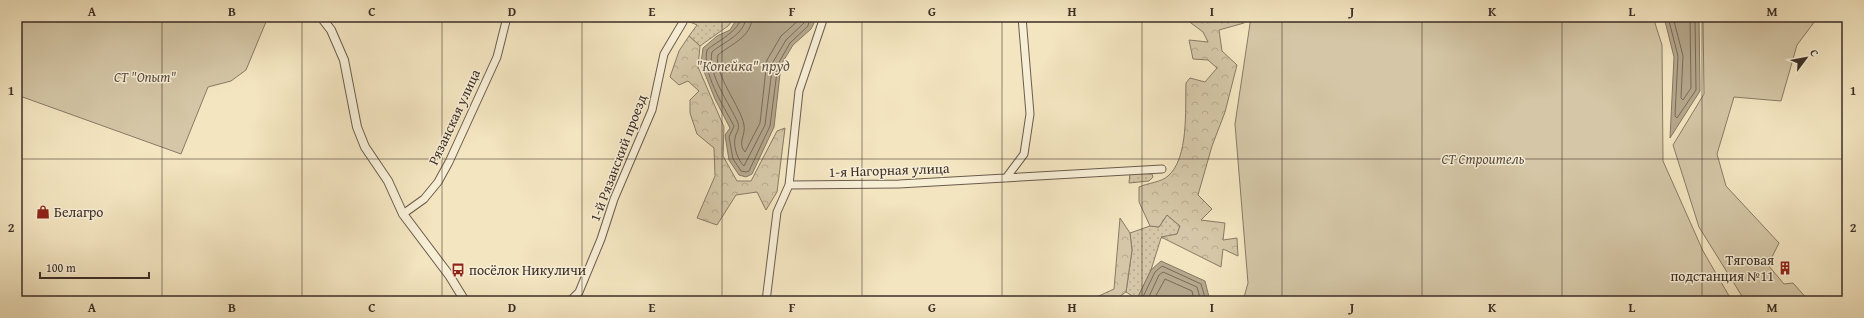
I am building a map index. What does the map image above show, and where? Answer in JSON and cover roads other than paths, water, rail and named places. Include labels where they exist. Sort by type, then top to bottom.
[{"type":"street","points":[[321,17],[331,30],[344,60],[357,127],[365,147],[388,181],[403,214],[449,275],[465,301]]},
{"type":"street","name":"Рязанская улица","points":[[403,214],[424,199],[438,182],[449,162],[496,57],[507,17]]},
{"type":"street","points":[[766,301],[777,212],[789,185],[799,91],[824,17]]},
{"type":"street","points":[[1006,178],[1024,154],[1030,114],[1022,17]]},
{"type":"street","name":"1-й Рязанский проезд","points":[[570,301],[579,292],[601,239],[614,199],[652,110],[664,54],[683,22]]},
{"type":"street","name":"1-я Нагорная улица","points":[[789,185],[899,184],[1162,169]]},
{"type":"street","points":[[497,301],[512,301]]},
{"type":"water","name":"\"Копейка\" пруд","points":[[738,17],[814,17],[815,21],[811,29],[793,45],[781,65],[774,127],[752,174],[746,177],[739,175],[729,160],[725,135],[730,128],[715,99],[701,64],[703,48],[717,36],[730,30]]},
{"type":"water","points":[[1664,17],[1699,17],[1700,91],[1670,138],[1674,57]]},
{"type":"water","points":[[1161,261],[1205,281],[1210,301],[1134,301],[1137,299],[1151,270]]},
{"type":"place","name":"Белагро","points":[[43,212]]},
{"type":"place","name":"Тяговая подстанция №11","points":[[1785,268]]},
{"type":"place","name":"посёлок Никуличи","points":[[458,270]]},
{"type":"park label","name":"СТ \"Опыт\"","points":[[145,77]]},
{"type":"park label","name":"СТ Строитель","points":[[1483,159]]}]
